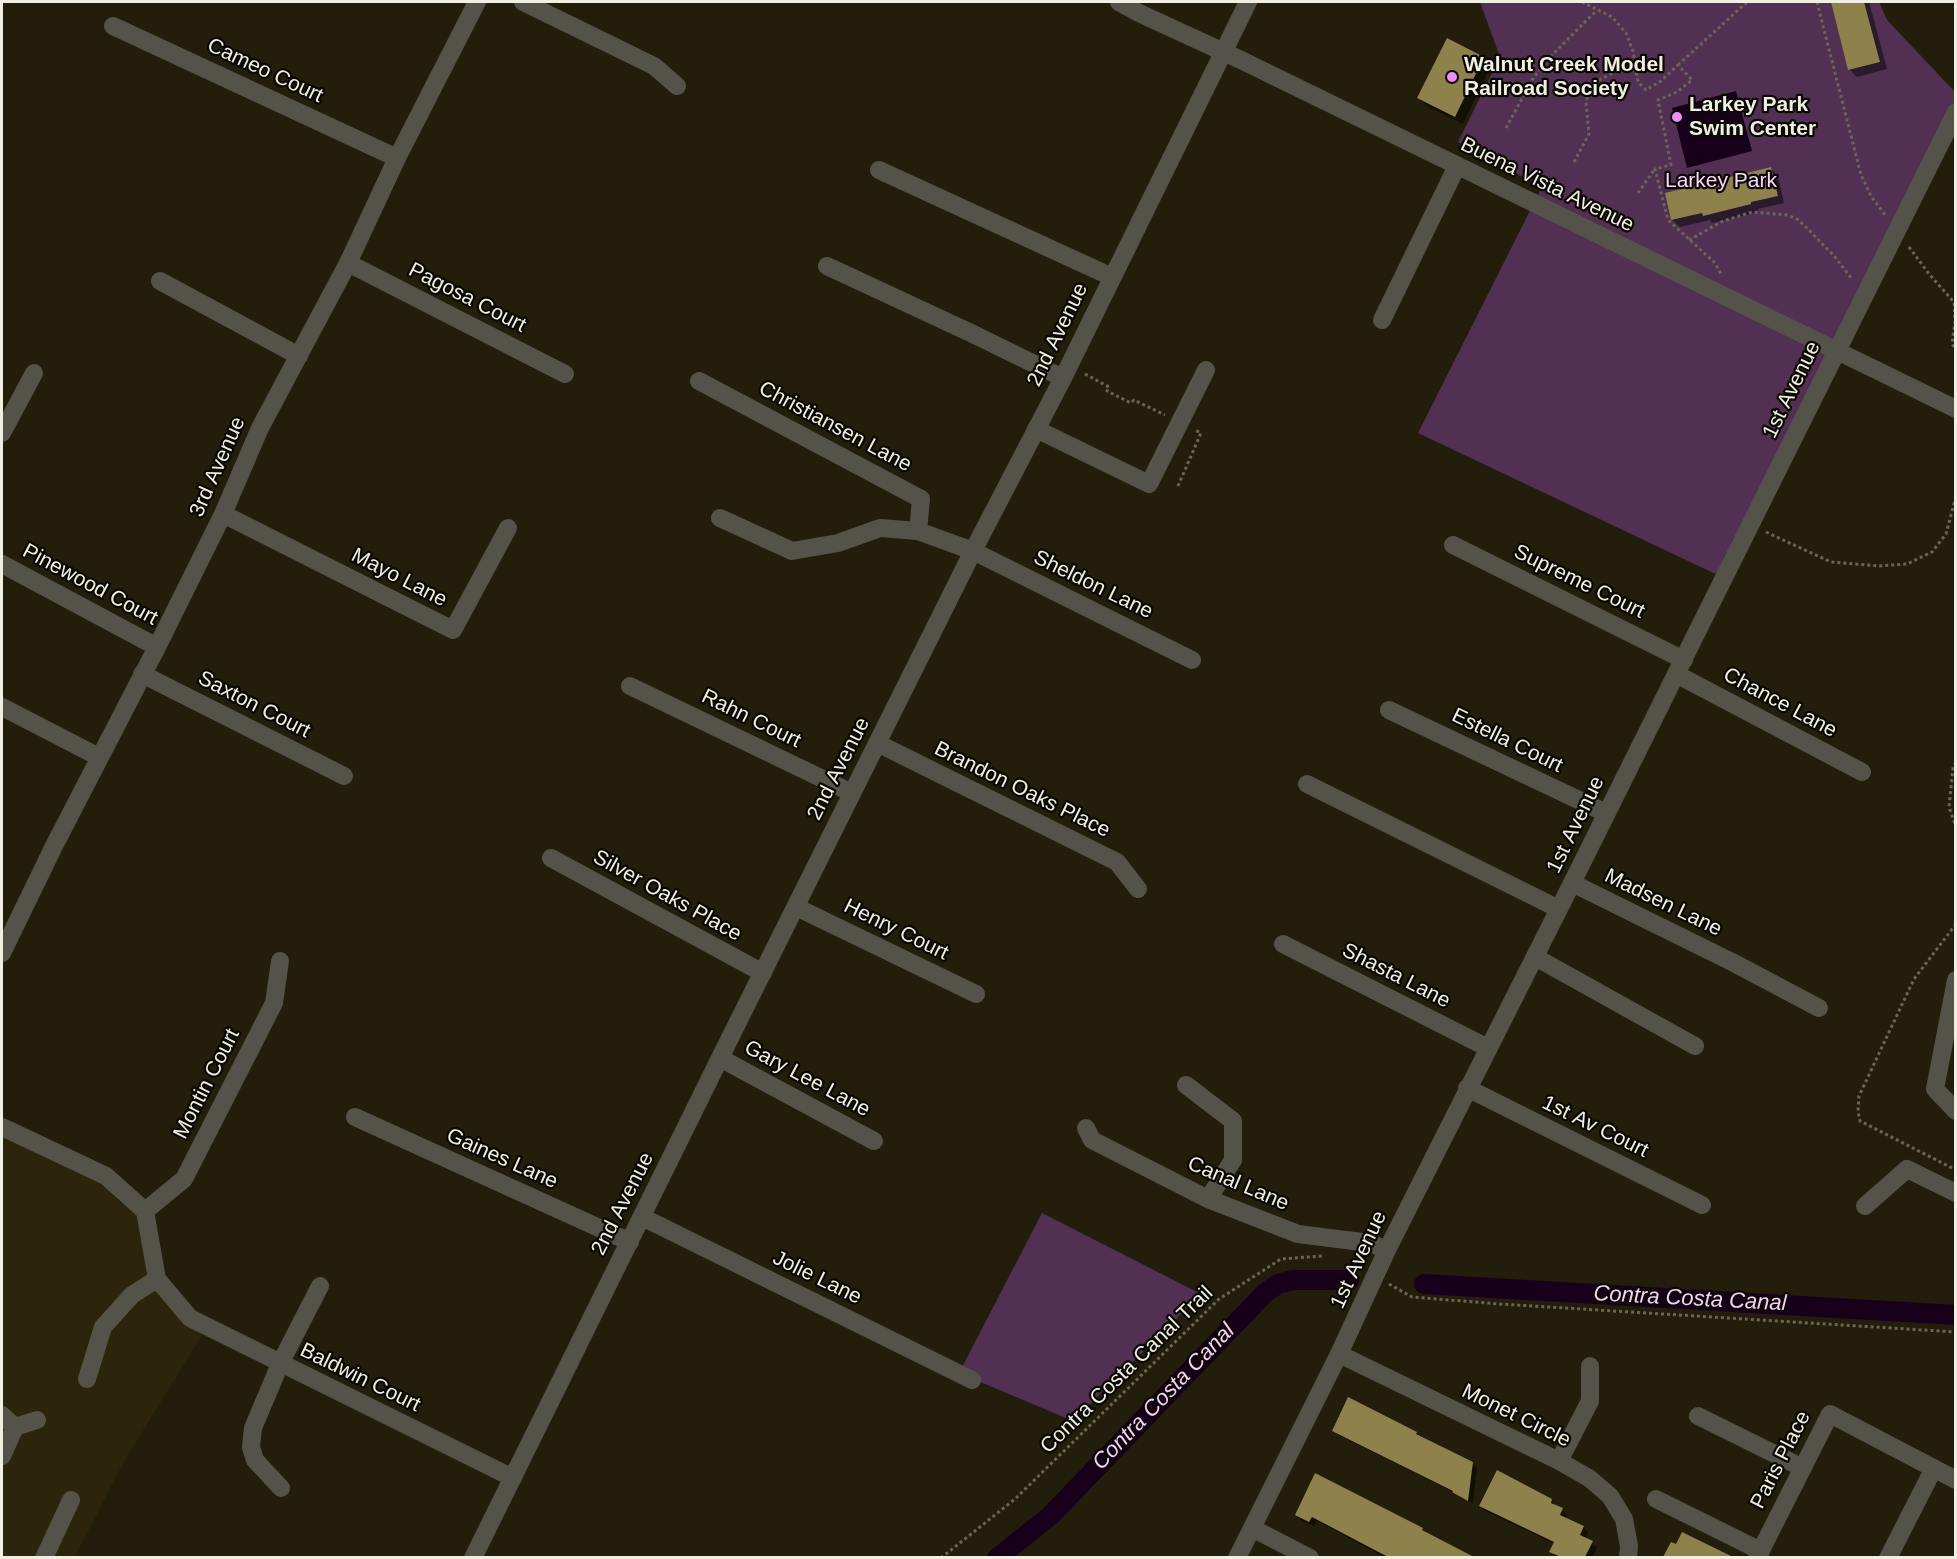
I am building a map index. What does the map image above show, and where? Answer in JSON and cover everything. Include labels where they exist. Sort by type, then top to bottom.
[{"type":"street","name":"3rd Avenue","points":[[4,940],[158,646],[223,514],[260,428],[348,263],[477,2]]},
{"type":"street","points":[[524,2],[654,66],[677,86]]},
{"type":"street","name":"Buena Vista Avenue","points":[[1119,2],[1956,409]]},
{"type":"street","name":"2nd Avenue","points":[[473,1557],[973,551],[1063,378],[1248,2]]},
{"type":"street","name":"Cameo Court","points":[[113,26],[398,158]]},
{"type":"street","name":"1st Avenue","points":[[1237,1557],[1339,1354],[1387,1250],[1467,1088],[1535,957],[1956,112]]},
{"type":"street","points":[[1382,320],[1457,166]]},
{"type":"street","points":[[879,170],[1112,277]]},
{"type":"street","name":"Pagosa Court","points":[[348,263],[566,374]]},
{"type":"street","points":[[827,266],[1063,378]]},
{"type":"street","points":[[160,280],[298,356]]},
{"type":"street","points":[[1036,429],[1149,484],[1206,370]]},
{"type":"street","points":[[2,433],[34,373]]},
{"type":"street","name":"Christiansen Lane","points":[[699,381],[921,499],[918,531]]},
{"type":"street","name":"Mayo Lane","points":[[223,514],[453,630],[508,528]]},
{"type":"street","name":"Sheldon Lane","points":[[720,518],[792,550],[838,543],[880,528],[918,531],[973,551],[1192,660]]},
{"type":"street","name":"Supreme Court","points":[[1453,545],[1680,667]]},
{"type":"street","name":"Pinewood Court","points":[[2,564],[158,646]]},
{"type":"street","name":"Chance Lane","points":[[1680,667],[1862,772]]},
{"type":"street","name":"Saxton Court","points":[[142,674],[344,776]]},
{"type":"street","name":"Rahn Court","points":[[630,686],[852,793]]},
{"type":"street","points":[[2,707],[99,757]]},
{"type":"street","name":"Estella Court","points":[[1389,710],[1606,813]]},
{"type":"street","name":"Brandon Oaks Place","points":[[877,743],[1117,862],[1138,889]]},
{"type":"street","points":[[1306,784],[1559,909]]},
{"type":"street","name":"Silver Oaks Place","points":[[551,858],[763,973]]},
{"type":"street","name":"Madsen Lane","points":[[1572,883],[1819,1008]]},
{"type":"street","name":"Henry Court","points":[[796,907],[976,994]]},
{"type":"street","name":"Shasta Lane","points":[[1283,944],[1488,1048]]},
{"type":"street","points":[[1535,957],[1695,1046]]},
{"type":"street","name":"Montin Court","points":[[145,1211],[184,1179],[274,1003],[280,961]]},
{"type":"street","points":[[1956,980],[1935,1089],[1956,1111]]},
{"type":"street","name":"Gary Lee Lane","points":[[720,1058],[873,1141]]},
{"type":"street","points":[[1186,1085],[1233,1121],[1233,1160],[1208,1199]]},
{"type":"street","name":"1st Av Court","points":[[1467,1088],[1702,1205]]},
{"type":"street","name":"Gaines Lane","points":[[355,1117],[630,1242]]},
{"type":"street","points":[[2,1127],[106,1176],[145,1211],[157,1279],[190,1318],[280,1364],[320,1286]]},
{"type":"street","name":"Canal Lane","points":[[1086,1128],[1092,1140],[1208,1199],[1298,1234],[1370,1244],[1387,1250]]},
{"type":"street","points":[[1865,1206],[1907,1169],[1956,1193]]},
{"type":"street","name":"Jolie Lane","points":[[642,1217],[972,1380]]},
{"type":"street","points":[[87,1379],[103,1327],[132,1295],[157,1279]]},
{"type":"street","name":"Monet Circle","points":[[1339,1354],[1589,1478],[1610,1496],[1624,1519],[1629,1546],[1628,1557]]},
{"type":"street","name":"Baldwin Court","points":[[281,1488],[255,1460],[251,1446],[253,1428],[280,1364],[513,1478]]},
{"type":"street","points":[[1558,1461],[1590,1401],[1590,1366]]},
{"type":"street","name":"Paris Place","points":[[1759,1554],[1830,1414],[1956,1480]]},
{"type":"street","points":[[1698,1416],[1803,1468]]},
{"type":"street","points":[[2,1456],[8,1421],[37,1420]]},
{"type":"street","points":[[1888,1557],[1934,1468]]},
{"type":"street","points":[[1656,1499],[1759,1554]]},
{"type":"street","points":[[44,1557],[71,1500]]},
{"type":"street","points":[[1252,1528],[1310,1557]]},
{"type":"path","points":[[1582,2],[1612,17],[1626,33],[1633,51],[1638,82],[1646,90],[1661,81],[1747,2]]},
{"type":"path","points":[[1817,2],[1861,175],[1871,196],[1929,274],[1954,302],[1955,321],[1952,344],[1956,350]]},
{"type":"path","points":[[1506,128],[1532,80],[1547,60],[1597,10]]},
{"type":"path","points":[[1638,193],[1655,169],[1671,165],[1658,100],[1677,92],[1692,80],[1678,65]]},
{"type":"path","points":[[1575,162],[1589,134],[1586,102],[1590,91],[1599,80],[1612,73],[1635,70]]},
{"type":"path","points":[[1655,169],[1668,220],[1715,263],[1722,275],[1716,293]]},
{"type":"path","points":[[1689,240],[1723,221],[1752,212],[1787,215],[1797,219],[1815,235],[1865,294]]},
{"type":"path","points":[[1083,373],[1109,387],[1107,391],[1131,403],[1134,400],[1201,433],[1178,486]]},
{"type":"path","points":[[1750,526],[1831,562],[1878,566],[1907,564],[1932,552],[1946,534],[1956,496]]},
{"type":"path","points":[[1956,762],[1953,768],[1949,807],[1956,827]]},
{"type":"path","points":[[1956,924],[1914,979],[1859,1096],[1858,1111],[1860,1121],[1956,1170]]},
{"type":"path","name":"Contra Costa Canal Trail","points":[[941,1557],[1015,1499],[1219,1299],[1281,1259],[1324,1256]]},
{"type":"path","points":[[1376,1275],[1394,1289],[1412,1297],[1956,1332]]},
{"type":"shaded area","points":[[1736,91],[1752,151],[1687,168],[1672,108]]},
{"type":"shaded area","points":[[2,1127],[106,1176],[145,1211],[157,1279],[207,1327],[123,1463],[75,1557],[2,1558]]},
{"type":"green space","name":"Larkey Park","points":[[1480,2],[1879,2],[1887,20],[1955,92],[1955,112],[1724,578],[1418,433],[1542,187],[1458,142],[1500,57]]},
{"type":"green space","points":[[1042,1213],[1201,1294],[1073,1421],[959,1373]]},
{"type":"building","points":[[1831,2],[1864,2],[1880,62],[1848,70]]},
{"type":"building","points":[[1447,38],[1484,57],[1455,117],[1417,98]]},
{"type":"building","points":[[1771,167],[1778,196],[1703,216],[1702,213],[1671,220],[1665,193]]},
{"type":"building","points":[[1348,1397],[1473,1462],[1468,1501],[1453,1491],[1332,1431]]},
{"type":"building","points":[[1497,1470],[1552,1499],[1551,1503],[1563,1508],[1560,1515],[1584,1526],[1580,1535],[1593,1541],[1585,1557],[1561,1557],[1549,1552],[1554,1542],[1479,1506]]},
{"type":"building","points":[[1315,1473],[1423,1528],[1422,1530],[1474,1557],[1388,1557],[1312,1517],[1309,1522],[1295,1515]]},
{"type":"building","points":[[1682,1532],[1733,1557],[1663,1557],[1671,1542],[1676,1544]]},
{"type":"waterway","name":"Contra Costa Canal","points":[[997,1558],[1050,1516],[1265,1293],[1278,1284],[1293,1280],[1349,1280]]},
{"type":"waterway","name":"Contra Costa Canal","points":[[1424,1284],[1956,1315]]},
{"type":"place","name":"Walnut Creek Model Railroad Society","points":[[1452,77]]},
{"type":"place","name":"Larkey Park Swim Center","points":[[1677,117]]}]
